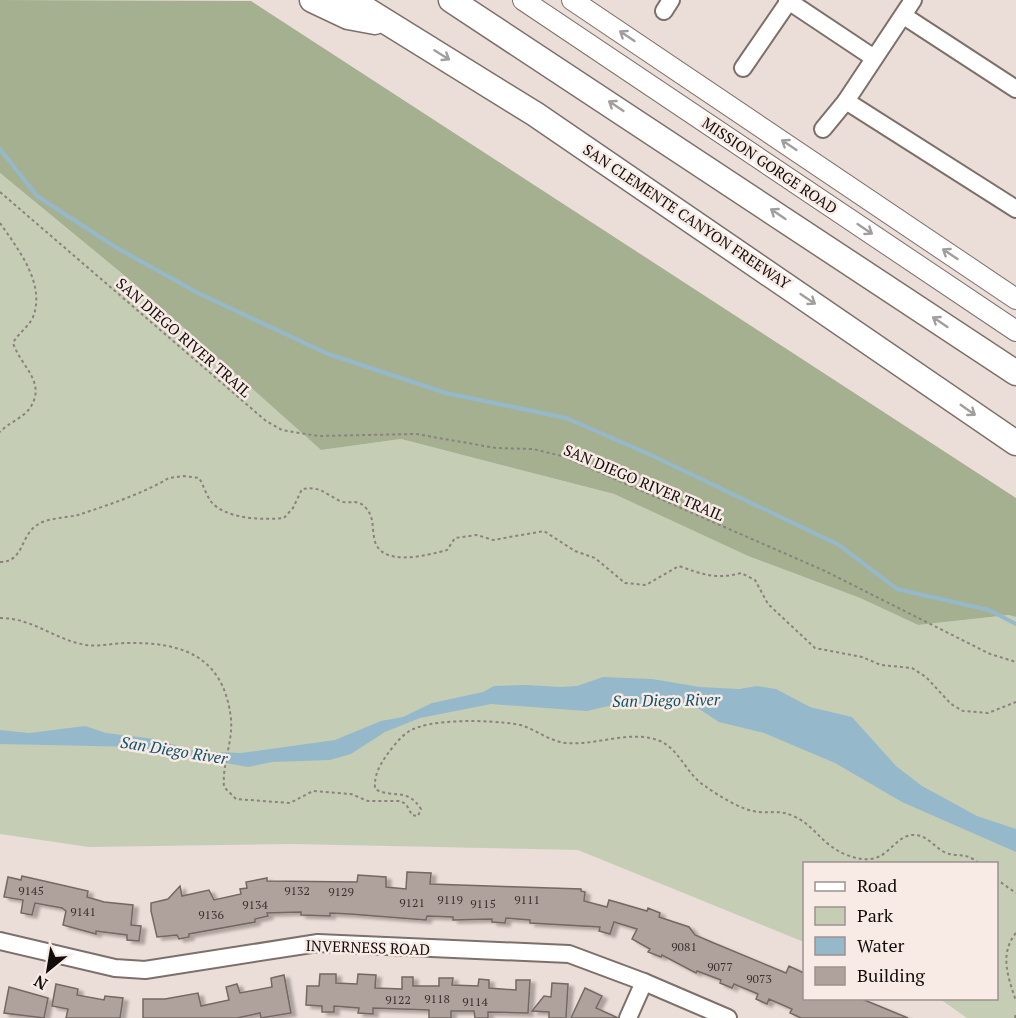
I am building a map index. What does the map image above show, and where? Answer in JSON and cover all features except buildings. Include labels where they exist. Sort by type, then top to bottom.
[{"type":"highway","points":[[312,0],[348,17],[392,24]]},
{"type":"highway","name":"SAN CLEMENTE CANYON FREEWAY","points":[[351,0],[535,114],[1016,443]]},
{"type":"highway","points":[[452,0],[1016,373]]},
{"type":"main road","name":"MISSION GORGE ROAD","points":[[524,0],[1016,331]]},
{"type":"main road","name":"MISSION GORGE ROAD","points":[[572,0],[1016,299]]},
{"type":"street","points":[[823,129],[846,101],[914,0]]},
{"type":"street","points":[[743,68],[788,1],[874,58]]},
{"type":"street","points":[[904,16],[1016,89]]},
{"type":"street","points":[[846,101],[1016,209]]},
{"type":"street","name":"INVERNESS ROAD","points":[[0,941],[115,968],[145,970],[318,943],[556,953],[581,957],[728,1018]]},
{"type":"street","points":[[628,1018],[644,982]]},
{"type":"path","name":"SAN DIEGO RIVER TRAIL","points":[[0,192],[266,421],[282,430],[318,436],[416,434],[496,448],[533,449],[562,456],[790,556],[990,654],[1016,663]]},
{"type":"path","points":[[0,222],[21,255],[34,282],[36,295],[34,315],[29,325],[17,335],[13,343],[18,358],[35,379],[35,391],[30,407],[0,432]]},
{"type":"path","points":[[0,562],[8,562],[16,557],[30,531],[38,524],[77,515],[144,490],[169,478],[184,476],[199,478],[216,507],[234,514],[271,519],[284,518],[293,508],[302,489],[315,487],[343,503],[356,501],[365,507],[374,523],[374,540],[379,549],[397,558],[414,558],[447,550],[455,538],[477,535],[493,540],[544,531],[575,551],[601,563],[625,584],[646,585],[679,566],[707,577],[727,577],[741,573],[755,580],[768,604],[815,648],[862,657],[880,665],[912,668],[926,677],[951,704],[963,711],[988,713],[1016,702]]},
{"type":"path","points":[[0,618],[15,618],[31,623],[88,646],[154,645],[183,649],[206,661],[225,696],[231,718],[224,787],[236,799],[290,803],[313,791],[351,794],[368,801],[400,801],[406,804],[412,815],[418,816],[421,809],[415,800],[400,793],[382,793],[375,789],[374,777],[393,747],[417,727],[475,721],[516,724],[562,743],[580,744],[629,737],[659,741],[670,747],[702,785],[746,809],[758,812],[779,811],[794,816],[809,824],[830,847],[860,860],[878,858],[900,840],[914,835],[927,839],[935,847],[948,854],[965,854],[977,862]]},
{"type":"path","points":[[998,880],[1016,893]]},
{"type":"path","points":[[1016,933],[1007,943],[1005,967],[1016,1001]]},
{"type":"path","points":[[1015,1018],[1016,1013]]},
{"type":"green space","points":[[0,0],[251,1],[1016,498],[1016,617],[1009,615],[918,625],[860,598],[748,556],[614,494],[401,439],[321,450],[137,286],[0,173]]},
{"type":"green space","points":[[0,173],[150,297],[321,450],[401,439],[614,494],[748,556],[860,598],[918,625],[1009,615],[1016,617],[1016,1018],[967,1018],[941,1000],[998,1000],[998,862],[803,862],[803,942],[578,850],[292,844],[89,847],[0,834]]},
{"type":"water","name":"San Diego River","points":[[603,677],[652,679],[700,687],[739,689],[757,686],[776,689],[810,707],[852,717],[896,766],[922,786],[977,816],[1016,829],[1016,852],[902,802],[835,763],[764,733],[719,722],[690,703],[617,704],[587,711],[491,704],[420,718],[385,732],[351,754],[330,760],[272,762],[248,767],[138,747],[0,744],[0,730],[29,733],[85,726],[106,733],[155,739],[194,751],[241,753],[335,740],[381,721],[403,717],[432,703],[483,692],[494,686],[577,686]]},
{"type":"waterway","points":[[0,149],[37,196],[117,248],[198,293],[328,354],[446,393],[566,418],[651,455],[839,545],[897,589],[989,610],[1016,624]]}]
